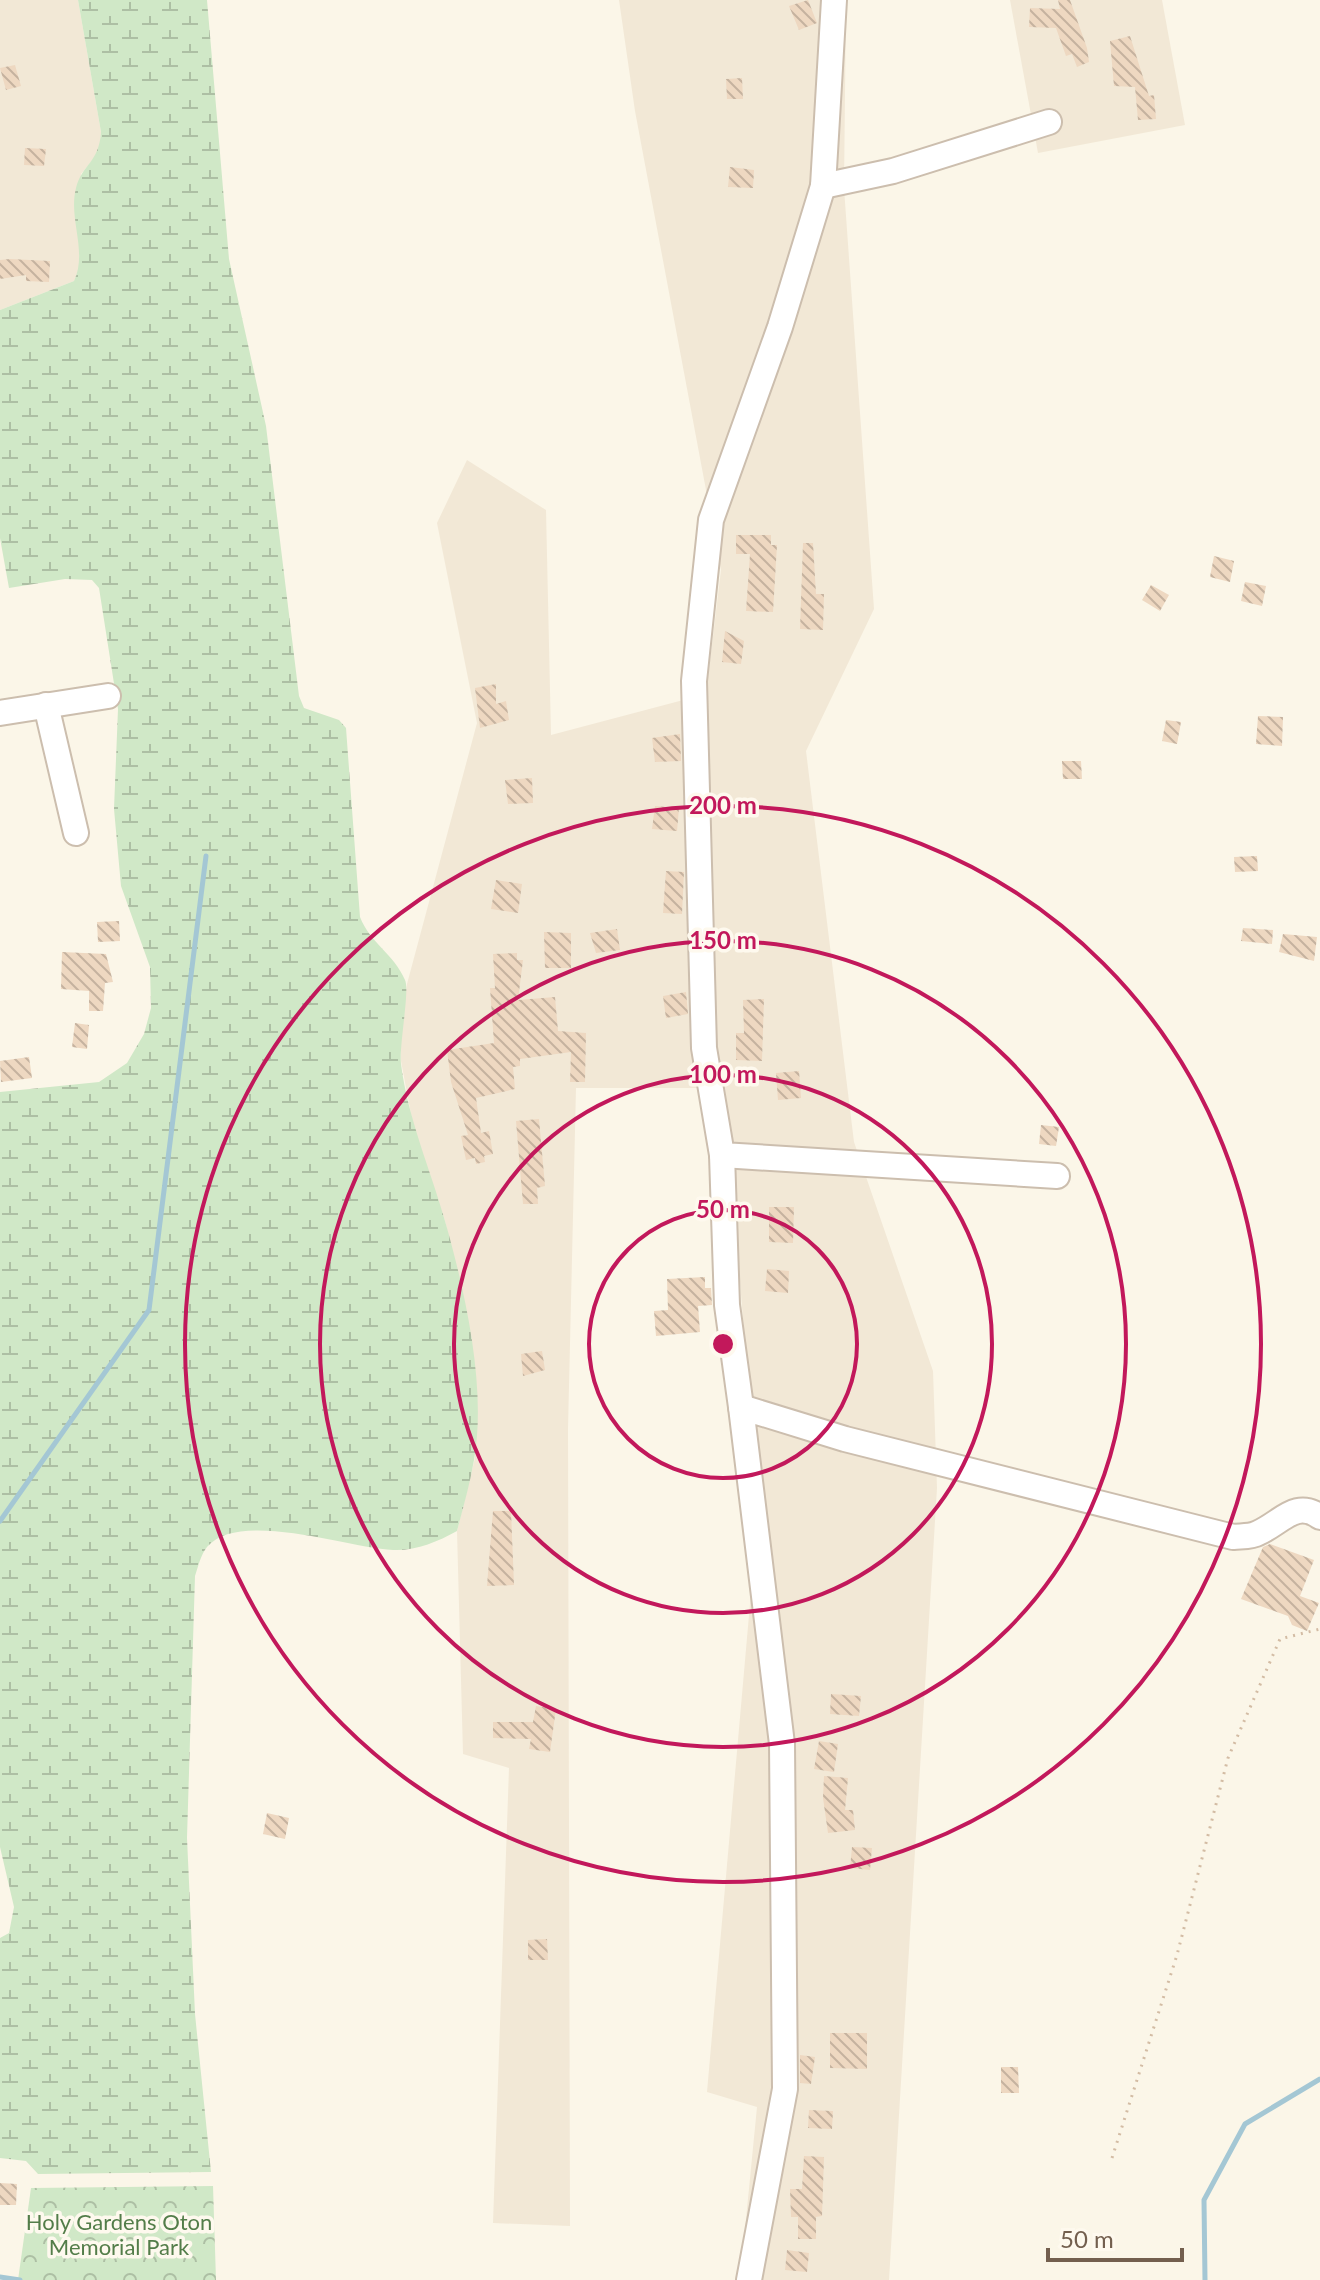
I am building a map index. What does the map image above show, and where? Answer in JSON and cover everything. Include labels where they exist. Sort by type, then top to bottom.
[{"type":"street","points":[[749,2280],[785,2089],[782,1744],[727,1305],[722,1155],[704,1048],[694,681],[711,520],[780,327],[823,186],[834,0]]},
{"type":"street","points":[[823,186],[893,171],[1049,122]]},
{"type":"street","points":[[0,713],[108,696]]},
{"type":"street","points":[[46,705],[76,833]]},
{"type":"street","points":[[722,1155],[1057,1176]]},
{"type":"street","points":[[741,1407],[845,1439],[1233,1537],[1259,1533],[1301,1509],[1310,1510],[1320,1517]]},
{"type":"path","points":[[1112,2158],[1177,1955],[1228,1758],[1280,1639],[1320,1629]]},
{"type":"shaded area","points":[[0,0],[78,0],[101,132],[100,151],[81,174],[79,270],[74,281],[0,310]]},
{"type":"shaded area","points":[[619,0],[846,0],[844,188],[874,609],[806,751],[854,1142],[933,1371],[937,1488],[889,2280],[740,2280],[757,2107],[707,2092],[758,1513],[725,1088],[576,1088],[568,1429],[570,2226],[493,2223],[509,1768],[463,1754],[457,1531],[475,1458],[476,1385],[464,1303],[445,1221],[414,1130],[401,1061],[401,1020],[407,984],[477,723],[437,523],[467,460],[546,510],[551,735],[706,694],[721,570],[635,111]]},
{"type":"shaded area","points":[[1010,0],[1162,0],[1185,125],[1038,153]]},
{"type":"green space","points":[[78,0],[207,0],[229,259],[266,426],[299,696],[304,708],[339,720],[346,728],[360,917],[405,980],[401,1055],[404,1084],[460,1278],[472,1340],[478,1402],[474,1460],[457,1531],[426,1545],[393,1550],[295,1534],[243,1531],[222,1536],[207,1547],[200,1561],[195,1576],[187,1838],[195,2014],[211,2172],[38,2174],[26,2161],[0,2158],[0,1938],[9,1933],[14,1907],[0,1847],[0,1092],[99,1082],[127,1063],[144,1034],[151,1008],[150,967],[121,886],[114,809],[118,709],[99,588],[92,580],[65,579],[9,588],[0,538],[0,310],[74,281],[79,258],[74,211],[76,188],[100,142],[101,132]]},
{"type":"green space","name":"Holy Gardens Oton Memorial Park","points":[[213,2186],[216,2280],[18,2280],[31,2188]]},
{"type":"building","points":[[808,0],[817,23],[799,30],[789,6]]},
{"type":"building","points":[[1058,0],[1070,0],[1087,48],[1089,62],[1077,67],[1072,54],[1066,56],[1056,28],[1029,27],[1030,8],[1060,9]]},
{"type":"building","points":[[1130,36],[1149,96],[1154,95],[1156,119],[1138,120],[1135,87],[1114,86],[1110,41]]},
{"type":"building","points":[[15,65],[21,86],[6,90],[0,68]]},
{"type":"building","points":[[742,78],[743,99],[727,99],[726,79]]},
{"type":"building","points":[[25,148],[46,149],[44,166],[24,165]]},
{"type":"building","points":[[730,167],[754,170],[753,188],[728,187]]},
{"type":"building","points":[[0,260],[50,261],[49,282],[26,281],[26,275],[0,279]]},
{"type":"building","points":[[736,535],[771,535],[771,545],[777,545],[773,612],[746,611],[750,554],[736,554]]},
{"type":"building","points":[[803,543],[813,543],[816,594],[824,594],[823,630],[800,629]]},
{"type":"building","points":[[1214,556],[1234,561],[1230,582],[1210,577]]},
{"type":"building","points":[[1245,582],[1266,586],[1262,606],[1241,601]]},
{"type":"building","points":[[1151,585],[1169,595],[1160,611],[1142,600]]},
{"type":"building","points":[[725,631],[744,641],[741,664],[722,662]]},
{"type":"building","points":[[496,684],[496,704],[506,701],[509,720],[480,728],[475,688]]},
{"type":"building","points":[[1258,716],[1283,717],[1282,746],[1256,744]]},
{"type":"building","points":[[1166,720],[1181,722],[1177,744],[1162,741]]},
{"type":"building","points":[[680,734],[681,761],[655,762],[652,738]]},
{"type":"building","points":[[1062,761],[1081,761],[1082,779],[1063,779]]},
{"type":"building","points":[[532,778],[533,803],[508,804],[505,780]]},
{"type":"building","points":[[655,806],[679,808],[677,831],[652,829]]},
{"type":"building","points":[[1257,856],[1258,871],[1235,872],[1234,857]]},
{"type":"building","points":[[666,871],[684,872],[682,914],[663,913]]},
{"type":"building","points":[[496,880],[522,884],[518,913],[491,909]]},
{"type":"building","points":[[119,921],[120,941],[98,942],[97,922]]},
{"type":"building","points":[[1243,928],[1273,930],[1272,944],[1241,941]]},
{"type":"building","points":[[617,929],[620,950],[596,953],[590,933]]},
{"type":"building","points":[[544,932],[571,933],[571,968],[545,968]]},
{"type":"building","points":[[1283,934],[1317,937],[1314,961],[1279,952]]},
{"type":"building","points":[[62,952],[106,954],[113,982],[105,983],[103,1011],[89,1011],[89,991],[61,989]]},
{"type":"building","points":[[517,953],[517,960],[523,960],[518,1000],[555,997],[558,1031],[586,1033],[585,1082],[570,1082],[571,1052],[520,1059],[520,1066],[513,1067],[515,1089],[476,1098],[481,1133],[489,1131],[493,1154],[484,1156],[485,1162],[476,1164],[475,1158],[466,1160],[461,1136],[468,1135],[451,1082],[447,1050],[494,1043],[490,988],[495,988],[493,954]]},
{"type":"building","points":[[686,992],[688,1014],[666,1018],[663,996]]},
{"type":"building","points":[[764,999],[762,1061],[736,1060],[736,1033],[744,1033],[743,1000]]},
{"type":"building","points":[[75,1023],[89,1025],[87,1049],[72,1047]]},
{"type":"building","points":[[29,1057],[32,1078],[1,1082],[0,1061]]},
{"type":"building","points":[[799,1071],[801,1098],[778,1100],[776,1073]]},
{"type":"building","points":[[539,1119],[545,1186],[537,1188],[538,1204],[523,1204],[516,1121]]},
{"type":"building","points":[[1041,1125],[1059,1127],[1056,1146],[1039,1144]]},
{"type":"building","points":[[769,1207],[794,1207],[793,1243],[769,1242]]},
{"type":"building","points":[[767,1269],[789,1271],[788,1293],[765,1291]]},
{"type":"building","points":[[705,1277],[705,1288],[711,1288],[712,1305],[698,1306],[700,1332],[656,1336],[654,1311],[668,1310],[667,1279]]},
{"type":"building","points":[[542,1351],[545,1370],[523,1376],[521,1354]]},
{"type":"building","points":[[493,1511],[511,1511],[514,1585],[487,1586]]},
{"type":"building","points":[[1270,1544],[1314,1560],[1300,1596],[1319,1603],[1307,1631],[1292,1625],[1288,1616],[1241,1599],[1263,1547]]},
{"type":"building","points":[[831,1694],[861,1696],[859,1716],[830,1714]]},
{"type":"building","points":[[536,1706],[556,1709],[550,1752],[529,1749],[531,1739],[493,1738],[493,1722],[533,1722]]},
{"type":"building","points":[[819,1741],[838,1744],[834,1772],[814,1769]]},
{"type":"building","points":[[824,1776],[848,1778],[845,1810],[853,1810],[855,1830],[828,1833],[823,1798]]},
{"type":"building","points":[[267,1813],[289,1818],[285,1839],[263,1834]]},
{"type":"building","points":[[852,1847],[872,1848],[870,1870],[850,1868]]},
{"type":"building","points":[[547,1939],[548,1960],[528,1960],[528,1940]]},
{"type":"building","points":[[830,2033],[867,2033],[867,2069],[830,2068]]},
{"type":"building","points":[[800,2055],[815,2057],[811,2084],[800,2083]]},
{"type":"building","points":[[1001,2067],[1018,2067],[1019,2093],[1001,2093]]},
{"type":"building","points":[[809,2110],[833,2111],[832,2129],[808,2128]]},
{"type":"building","points":[[804,2156],[824,2157],[822,2216],[816,2217],[816,2239],[798,2239],[798,2217],[791,2217],[790,2189],[802,2189]]},
{"type":"building","points":[[0,2183],[17,2184],[16,2205],[0,2205]]},
{"type":"building","points":[[787,2250],[809,2253],[807,2272],[785,2270]]},
{"type":"waterway","points":[[0,1521],[149,1310],[206,856]]},
{"type":"waterway","points":[[1205,2280],[1204,2200],[1245,2124],[1320,2079]]},
{"type":"waterway","points":[[0,2277],[20,2280]]}]
